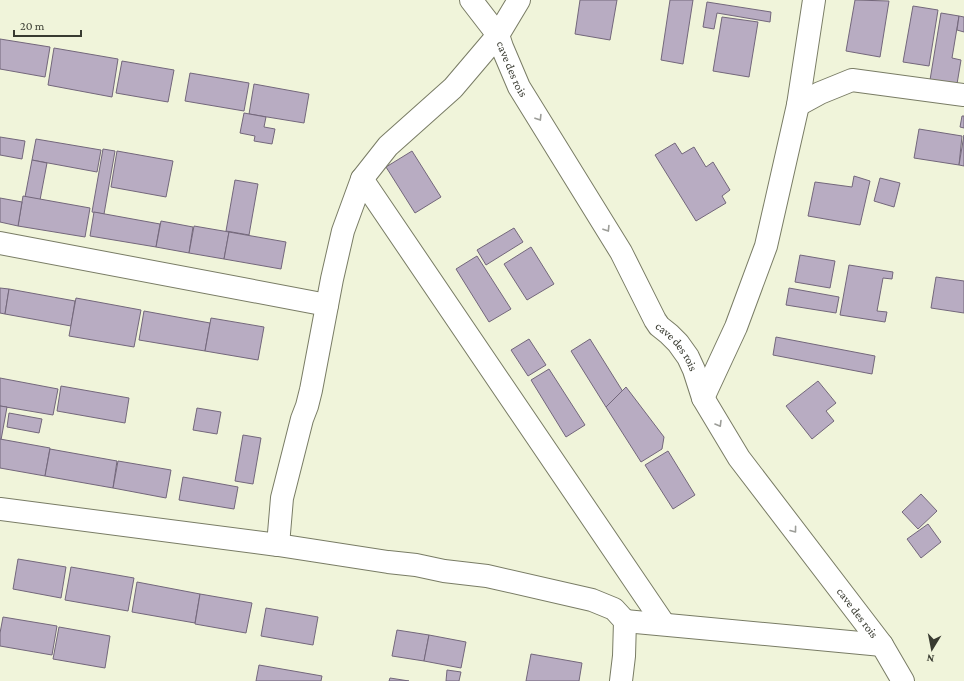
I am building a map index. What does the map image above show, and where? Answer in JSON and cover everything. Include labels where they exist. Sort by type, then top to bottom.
[{"type":"street","name":"cave des rois","points":[[471,0],[498,35],[519,87],[621,252],[655,320],[659,326],[678,343],[688,356],[703,398],[739,458],[882,645],[903,681]]},
{"type":"street","points":[[278,545],[282,498],[311,390],[343,231],[362,179],[388,146],[453,88],[498,35],[519,0]]},
{"type":"street","points":[[703,398],[736,327],[766,246],[798,105],[814,0]]},
{"type":"street","points":[[798,105],[820,93],[852,80],[964,95]]},
{"type":"street","points":[[362,179],[664,624]]},
{"type":"street","points":[[0,243],[327,305]]},
{"type":"street","points":[[0,510],[278,545],[416,565],[444,571],[487,576],[592,600],[614,609],[625,621],[882,645]]},
{"type":"street","points":[[621,681],[624,656],[625,621]]},
{"type":"building","points":[[580,0],[617,0],[610,40],[575,34]]},
{"type":"building","points":[[670,0],[693,0],[683,64],[661,60]]},
{"type":"building","points":[[855,0],[889,1],[880,57],[846,51]]},
{"type":"building","points":[[707,2],[771,12],[770,22],[717,13],[714,29],[703,27]]},
{"type":"building","points":[[913,6],[938,10],[929,66],[903,62]]},
{"type":"building","points":[[941,13],[959,16],[952,58],[961,60],[957,84],[930,80]]},
{"type":"building","points":[[959,16],[964,17],[964,32],[957,30]]},
{"type":"building","points":[[722,17],[758,22],[749,77],[713,71]]},
{"type":"building","points":[[0,39],[50,47],[45,77],[0,69]]},
{"type":"building","points":[[54,48],[118,59],[112,97],[48,85]]},
{"type":"building","points":[[122,61],[174,70],[168,102],[116,93]]},
{"type":"building","points":[[190,73],[249,83],[244,111],[185,101]]},
{"type":"building","points":[[254,84],[309,94],[304,123],[249,114]]},
{"type":"building","points":[[244,113],[266,117],[264,127],[275,129],[272,144],[254,141],[255,136],[240,133]]},
{"type":"building","points":[[962,116],[964,116],[964,128],[960,127]]},
{"type":"building","points":[[919,129],[962,136],[959,165],[914,158]]},
{"type":"building","points":[[964,135],[964,166],[959,165]]},
{"type":"building","points":[[0,137],[25,141],[22,159],[0,155]]},
{"type":"building","points":[[36,139],[101,150],[97,172],[32,160]]},
{"type":"building","points":[[675,143],[682,154],[694,147],[706,167],[713,162],[730,190],[722,196],[726,203],[696,221],[655,155]]},
{"type":"building","points":[[103,149],[115,151],[104,214],[92,212]]},
{"type":"building","points":[[117,151],[173,161],[166,197],[111,187]]},
{"type":"building","points":[[412,151],[441,197],[415,213],[386,167]]},
{"type":"building","points":[[32,160],[47,163],[40,200],[25,197]]},
{"type":"building","points":[[854,176],[870,181],[860,225],[808,216],[815,182],[852,187]]},
{"type":"building","points":[[880,178],[900,183],[894,207],[874,201]]},
{"type":"building","points":[[235,180],[258,184],[249,235],[226,231]]},
{"type":"building","points":[[23,196],[90,208],[85,237],[18,226]]},
{"type":"building","points":[[0,198],[22,202],[18,226],[0,222]]},
{"type":"building","points":[[94,212],[160,224],[156,247],[90,236]]},
{"type":"building","points":[[161,221],[193,227],[189,253],[156,247]]},
{"type":"building","points":[[194,226],[229,232],[224,259],[189,253]]},
{"type":"building","points":[[514,228],[523,242],[486,265],[477,250]]},
{"type":"building","points":[[229,232],[286,242],[281,269],[224,259]]},
{"type":"building","points":[[531,247],[554,284],[527,300],[504,264]]},
{"type":"building","points":[[800,255],[835,261],[830,288],[795,282]]},
{"type":"building","points":[[477,256],[511,309],[489,322],[456,269]]},
{"type":"building","points":[[849,265],[893,272],[892,279],[883,278],[877,311],[887,312],[885,322],[840,315]]},
{"type":"building","points":[[936,277],[964,281],[964,313],[931,308]]},
{"type":"building","points":[[0,288],[9,289],[5,314],[0,313]]},
{"type":"building","points":[[789,288],[839,297],[836,313],[786,305]]},
{"type":"building","points":[[9,289],[75,301],[71,326],[5,314]]},
{"type":"building","points":[[76,298],[141,310],[134,347],[69,336]]},
{"type":"building","points":[[144,311],[210,323],[205,351],[139,340]]},
{"type":"building","points":[[211,318],[264,327],[258,360],[205,351]]},
{"type":"building","points":[[776,337],[875,356],[872,374],[773,355]]},
{"type":"building","points":[[529,339],[546,365],[528,376],[511,350]]},
{"type":"building","points":[[590,339],[625,395],[606,407],[571,351]]},
{"type":"building","points":[[549,369],[585,425],[566,437],[531,380]]},
{"type":"building","points":[[0,378],[58,389],[53,415],[0,406]]},
{"type":"building","points":[[818,381],[836,403],[826,411],[834,421],[812,439],[786,406]]},
{"type":"building","points":[[61,386],[129,398],[125,423],[57,411]]},
{"type":"building","points":[[626,387],[664,437],[662,449],[641,462],[606,407]]},
{"type":"building","points":[[0,406],[7,407],[1,440],[0,440]]},
{"type":"building","points":[[197,408],[221,412],[217,434],[193,430]]},
{"type":"building","points":[[9,413],[42,419],[39,433],[7,427]]},
{"type":"building","points":[[243,435],[261,438],[253,484],[235,481]]},
{"type":"building","points":[[0,439],[50,448],[45,476],[0,468]]},
{"type":"building","points":[[50,449],[117,461],[113,488],[45,476]]},
{"type":"building","points":[[668,451],[695,495],[673,509],[645,465]]},
{"type":"building","points":[[118,461],[171,470],[166,498],[113,488]]},
{"type":"building","points":[[183,477],[238,487],[234,509],[179,500]]},
{"type":"building","points":[[921,494],[937,511],[918,529],[902,512]]},
{"type":"building","points":[[928,524],[941,542],[921,558],[907,539]]},
{"type":"building","points":[[18,559],[66,567],[61,598],[13,589]]},
{"type":"building","points":[[71,567],[134,578],[128,611],[65,600]]},
{"type":"building","points":[[137,582],[200,594],[195,623],[132,612]]},
{"type":"building","points":[[200,594],[252,603],[246,633],[195,624]]},
{"type":"building","points":[[266,608],[318,617],[313,645],[261,636]]},
{"type":"building","points":[[3,617],[57,626],[52,655],[0,646],[0,633]]},
{"type":"building","points":[[59,627],[110,636],[105,668],[53,659]]},
{"type":"building","points":[[397,630],[429,635],[424,661],[392,656]]},
{"type":"building","points":[[429,635],[466,642],[461,668],[424,661]]},
{"type":"building","points":[[531,654],[582,663],[579,681],[526,681]]},
{"type":"building","points":[[259,665],[322,676],[321,681],[256,681]]},
{"type":"building","points":[[447,670],[461,672],[459,681],[446,681]]},
{"type":"building","points":[[390,678],[409,681],[389,681]]}]
